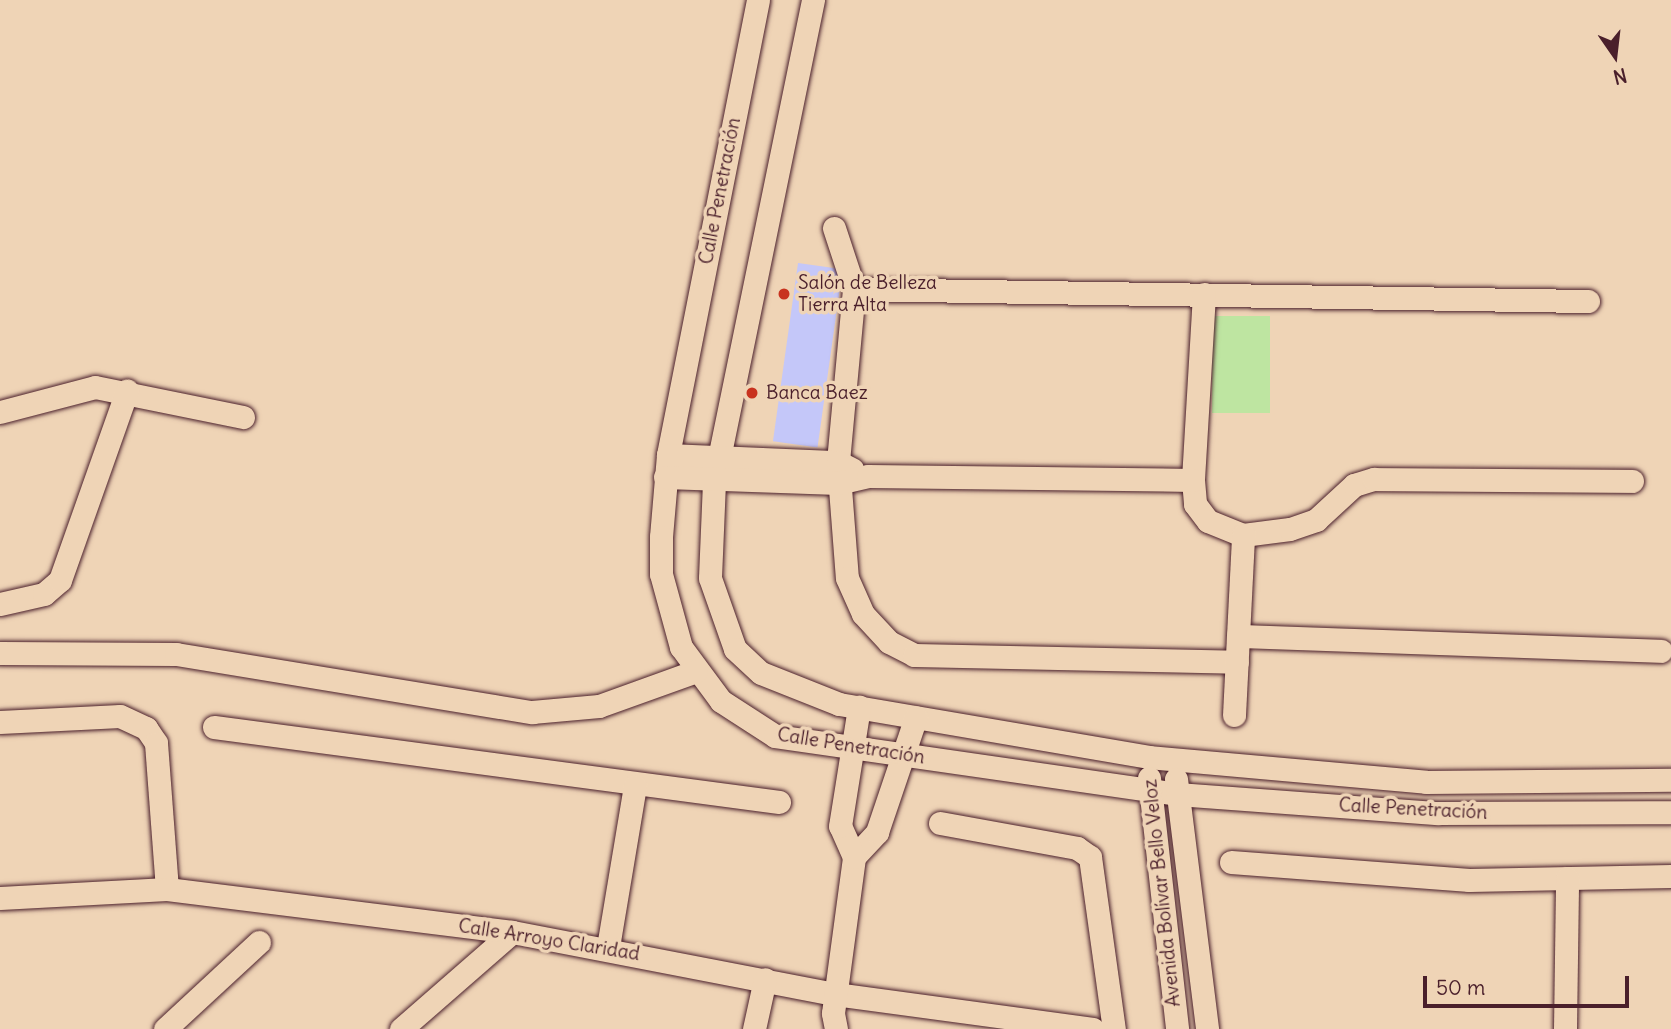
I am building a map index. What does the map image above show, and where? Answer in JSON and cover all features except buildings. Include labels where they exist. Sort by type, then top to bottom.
[{"type":"street","name":"Calle Penetración","points":[[758,0],[667,466],[661,574],[681,647],[696,671],[721,701],[757,727],[850,749],[1177,794],[1438,813],[1671,812]]},
{"type":"street","name":"Calle Penetración","points":[[813,0],[714,482],[710,578],[735,649],[761,673],[793,689],[859,708],[1148,757],[1426,782],[1671,780]]},
{"type":"street","points":[[834,228],[854,289],[838,473],[847,578],[863,614],[889,642],[914,655],[1237,662]]},
{"type":"street","points":[[854,289],[1588,301]]},
{"type":"street","points":[[1204,294],[1194,480],[1199,512],[1243,535],[1316,520],[1354,485],[1374,479],[1632,481]]},
{"type":"street","points":[[0,412],[95,387],[127,391],[243,417]]},
{"type":"street","points":[[0,604],[44,594],[60,580],[127,391]]},
{"type":"street","points":[[667,466],[718,458],[868,475],[1194,480]]},
{"type":"street","points":[[667,466],[714,482],[838,473]]},
{"type":"street","points":[[1234,715],[1243,535]]},
{"type":"street","points":[[1238,636],[1661,650]]},
{"type":"street","points":[[0,653],[176,654],[532,712],[599,706],[696,671]]},
{"type":"street","points":[[836,1029],[835,994],[853,857],[840,825],[850,749],[859,708]]},
{"type":"street","points":[[0,722],[120,716],[146,728],[156,743],[167,889]]},
{"type":"street","points":[[853,857],[877,832],[916,717]]},
{"type":"street","points":[[214,727],[635,786],[779,802]]},
{"type":"street","name":"Avenida Bolívar Bello Veloz","points":[[1148,757],[1149,790],[1177,1029]]},
{"type":"street","name":"Avenida Bolívar Bello Veloz","points":[[1174,760],[1207,1029]]},
{"type":"street","points":[[608,947],[635,786]]},
{"type":"street","points":[[940,823],[1076,848],[1090,857],[1114,1029]]},
{"type":"street","points":[[1231,862],[1469,880],[1671,876]]},
{"type":"street","points":[[1566,1029],[1567,878]]},
{"type":"street","name":"Calle Arroyo Claridad","points":[[0,898],[167,889],[512,932],[608,947],[835,994],[1093,1029]]},
{"type":"street","points":[[401,1029],[512,932]]},
{"type":"street","points":[[165,1029],[259,942]]},
{"type":"street","points":[[754,1029],[765,978]]},
{"type":"green space","points":[[1212,316],[1270,316],[1270,413],[1212,413]]},
{"type":"place","name":"Salón de Belleza Tierra Alta","points":[[784,294]]},
{"type":"place","name":"Banca Baez","points":[[752,393]]}]
